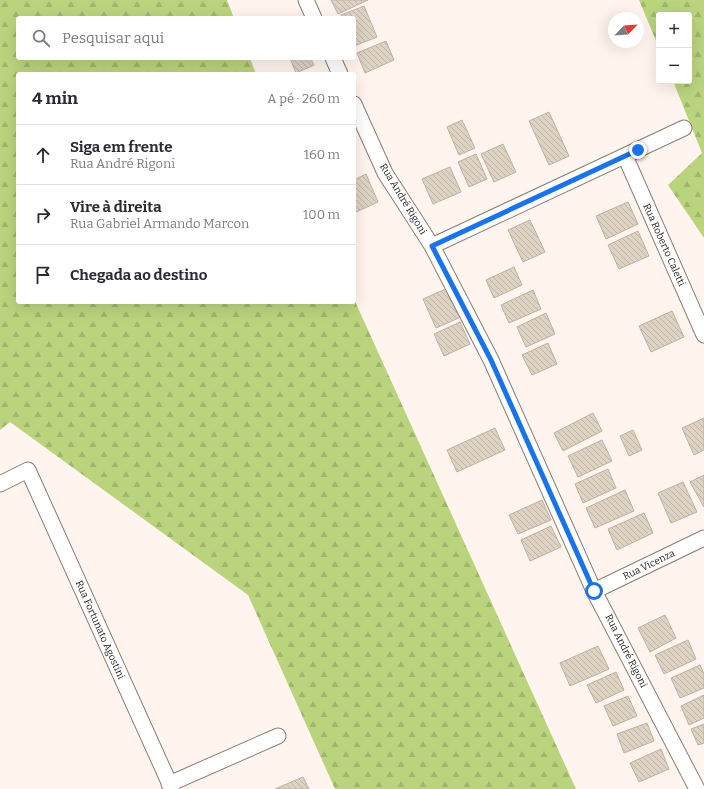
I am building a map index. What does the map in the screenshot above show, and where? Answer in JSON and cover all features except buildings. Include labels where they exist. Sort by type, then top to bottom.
[{"type":"street","points":[[306,0],[313,16]]},
{"type":"street","points":[[334,60],[339,72]]},
{"type":"street","name":"Rua André Rigoni","points":[[356,108],[385,173],[432,246],[491,360],[594,591],[697,789]]},
{"type":"street","points":[[432,246],[684,128]]},
{"type":"street","name":"Rua Roberto Caletti","points":[[625,156],[704,335]]},
{"type":"street","name":"Rua Fortunato Agostini","points":[[0,484],[28,470],[171,786]]},
{"type":"street","name":"Rua Vicenza","points":[[594,591],[704,538]]},
{"type":"street","points":[[171,786],[278,736]]},
{"type":"green space","points":[[0,0],[227,0],[233,16],[16,16],[16,60],[251,60],[255,72],[16,72],[16,304],[356,303],[576,789],[335,789],[248,595],[10,422],[0,430]]},
{"type":"green space","points":[[639,0],[704,0],[704,238],[668,185],[702,153],[674,84],[692,84],[692,12],[656,12],[656,41]]},
{"type":"route","points":[[594,591],[491,360],[432,246],[638,150]]}]
